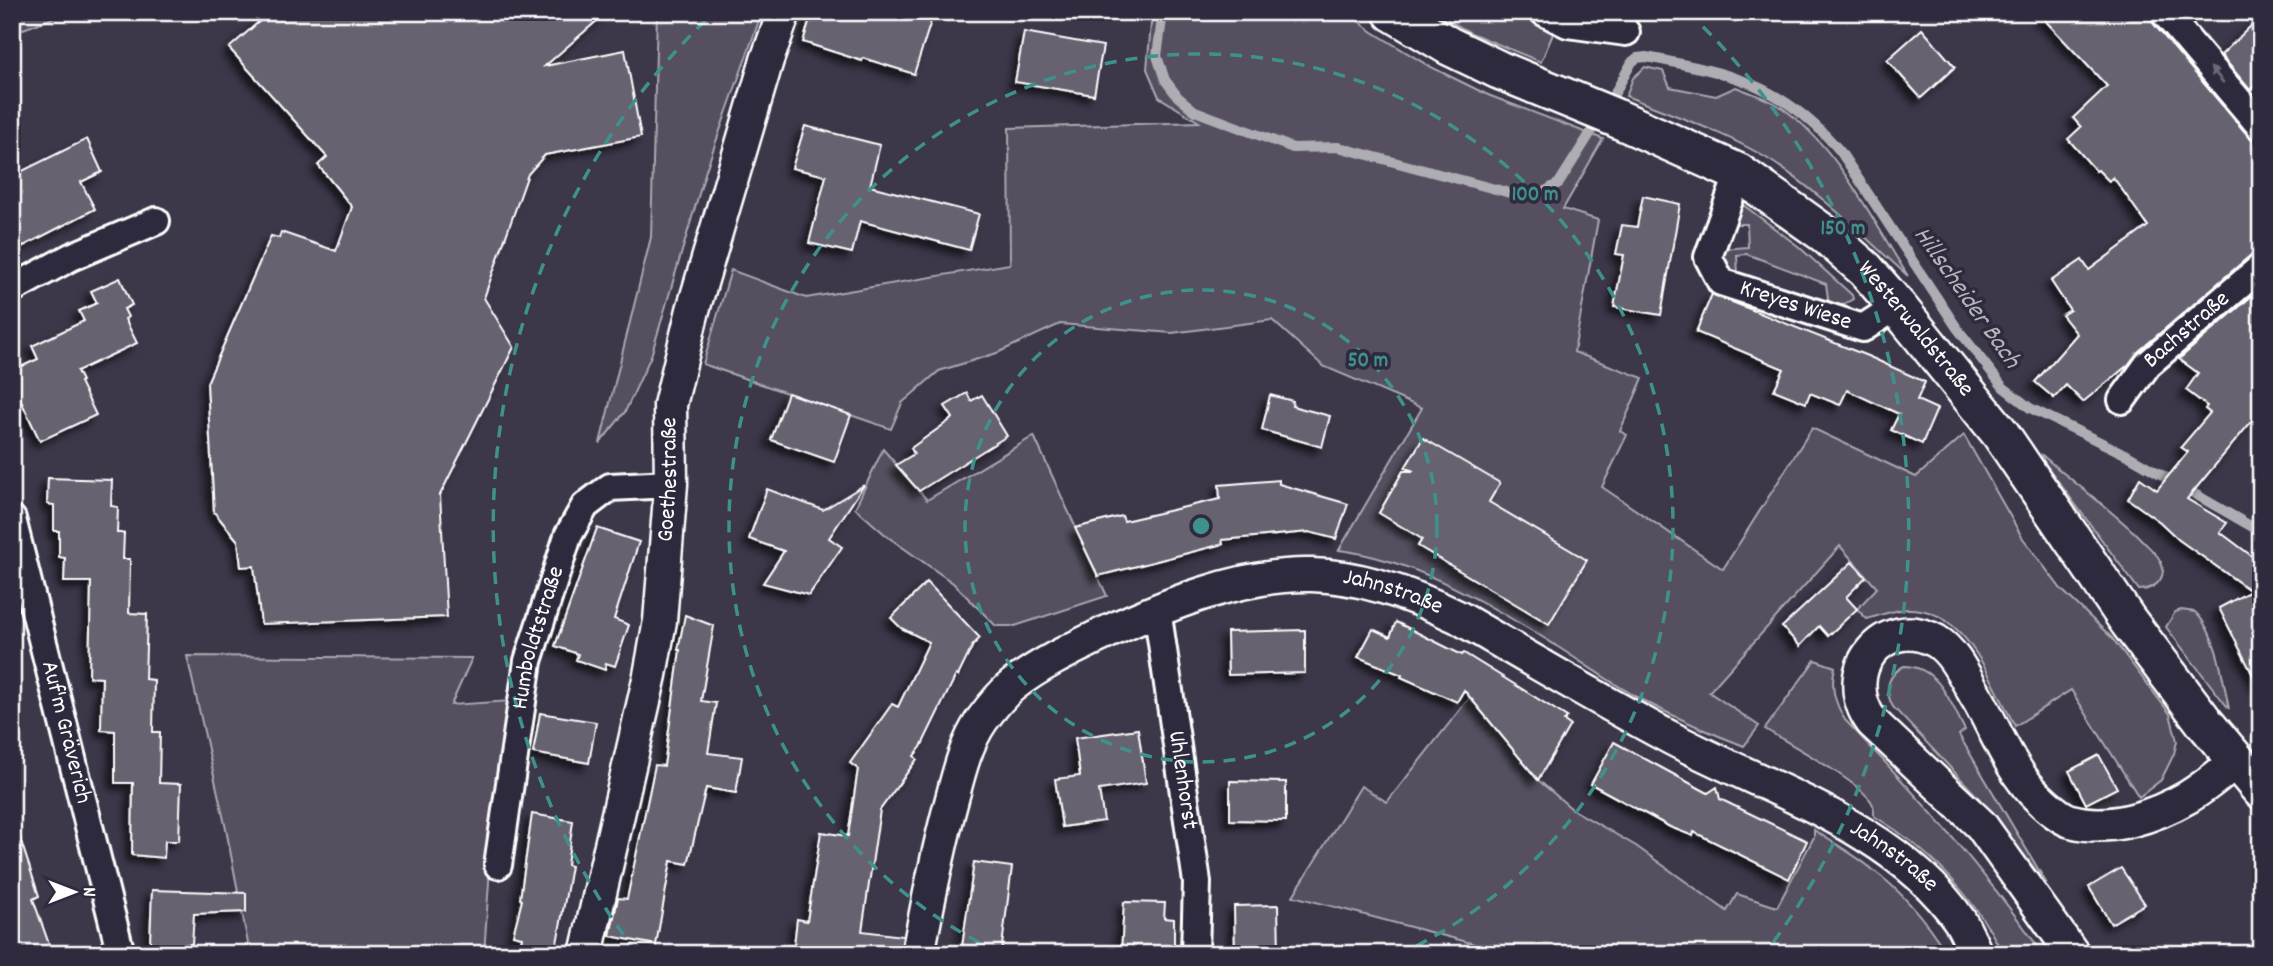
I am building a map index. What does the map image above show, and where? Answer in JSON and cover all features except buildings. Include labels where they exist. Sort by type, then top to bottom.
[{"type":"main road","name":"Westerwaldstraße","points":[[1392,12],[1450,46],[1499,70],[1601,111],[1739,173],[1826,235],[1866,271],[1897,306],[2000,433],[2128,621],[2235,762],[2261,790]]},
{"type":"street","name":"Goethestraße","points":[[586,954],[657,634],[671,484],[670,405],[697,297],[763,73],[784,12]]},
{"type":"street","points":[[1544,12],[1567,24],[1626,32]]},
{"type":"street","points":[[2164,12],[2261,127]]},
{"type":"street","name":"Kreyes Wiese","points":[[1739,173],[1708,257],[1721,282],[1863,327],[1897,306]]},
{"type":"street","points":[[12,289],[71,257],[156,221]]},
{"type":"street","name":"Bachstraße","points":[[2122,400],[2148,364],[2261,267]]},
{"type":"street","name":"Humboldtstraße","points":[[498,865],[528,661],[568,536],[585,506],[610,488],[671,484]]},
{"type":"street","name":"Auf'm Gräverich","points":[[12,519],[116,951]]},
{"type":"street","name":"Jahnstraße","points":[[918,954],[939,844],[959,770],[982,720],[1011,686],[1054,657],[1157,609],[1220,589],[1278,577],[1311,575],[1344,578],[1423,600],[1458,617],[1673,739],[1831,815],[1891,854],[1931,885],[1960,921],[1976,954]]},
{"type":"street","name":"Uhlenhorst","points":[[1157,609],[1196,882],[1195,954]]},
{"type":"street","points":[[2073,954],[1981,825],[1864,712],[1859,699],[1858,678],[1868,654],[1881,642],[1895,636],[1913,634],[1940,643],[1956,663],[2022,780],[2041,800],[2069,821],[2103,825],[2135,819],[2189,796],[2235,762]]},
{"type":"shaded area","points":[[12,12],[70,12],[12,33]]},
{"type":"shaded area","points":[[657,12],[762,12],[706,170],[651,356],[625,412],[600,443],[651,237]]},
{"type":"shaded area","points":[[1152,12],[1346,12],[1429,66],[1488,95],[1603,139],[1563,209],[1598,220],[1574,352],[1643,378],[1620,431],[1627,435],[1602,487],[1723,569],[1812,428],[1916,477],[1964,435],[2022,537],[2061,589],[2112,638],[2170,714],[2177,741],[2174,754],[2161,780],[2139,797],[2071,690],[2015,726],[1975,651],[1946,621],[1928,612],[1908,609],[1867,619],[1857,609],[1877,588],[1840,546],[1709,692],[1759,726],[1744,746],[1642,700],[1548,640],[1440,581],[1391,562],[1339,550],[1422,408],[1323,366],[1272,320],[1172,333],[1060,324],[997,353],[939,371],[902,403],[891,429],[703,364],[731,270],[806,298],[1010,264],[1009,128],[1199,122],[1159,97],[1147,69]]},
{"type":"shaded area","points":[[1434,12],[1521,12],[1553,34],[1541,62],[1471,33]]},
{"type":"shaded area","points":[[1645,67],[1663,71],[1670,87],[1716,96],[1736,87],[1781,107],[1820,142],[1836,163],[1908,276],[1823,200],[1768,159],[1716,132],[1626,96],[1633,78]]},
{"type":"shaded area","points":[[1738,201],[1798,246],[1852,295],[1853,299],[1839,307],[1829,305],[1826,284],[1747,254],[1737,255],[1738,275],[1722,267],[1720,249],[1748,247],[1747,224],[1727,224]]},
{"type":"shaded area","points":[[1034,436],[1107,596],[1015,626],[996,626],[953,583],[888,537],[855,508],[883,449],[927,500]]},
{"type":"shaded area","points":[[2042,455],[2116,516],[2154,552],[2163,569],[2157,584],[2139,590],[2043,461]]},
{"type":"shaded area","points":[[2175,612],[2195,612],[2209,632],[2218,657],[2229,709],[2166,627]]},
{"type":"shaded area","points":[[187,656],[472,658],[451,705],[511,701],[491,853],[484,954],[250,954],[226,829]]},
{"type":"shaded area","points":[[1815,660],[1835,667],[1834,695],[1845,720],[1948,833],[1997,892],[2043,954],[2003,954],[1964,894],[1913,843],[1874,816],[1873,805],[1867,797],[1807,753],[1765,729]]},
{"type":"shaded area","points":[[1904,666],[1926,672],[1935,679],[1949,698],[1965,730],[1959,735],[2047,884],[1978,797],[1893,707],[1889,684],[1894,674]]},
{"type":"shaded area","points":[[1470,697],[1537,779],[1572,809],[1636,846],[1727,911],[1737,894],[1777,907],[1814,837],[1814,830],[1858,858],[1894,887],[1923,919],[1947,954],[1503,954],[1293,896],[1361,786],[1387,802]]},
{"type":"waterway","name":"Hillscheider Bach","points":[[1163,12],[1157,56],[1165,80],[1178,97],[1195,111],[1293,148],[1338,147],[1510,193],[1538,195],[1559,183],[1600,118]]},
{"type":"waterway","name":"Hillscheider Bach","points":[[1608,105],[1632,62],[1646,57],[1704,69],[1753,84],[1797,110],[1840,151],[1957,328],[2003,387],[2030,408],[2129,456],[2261,532]]}]
